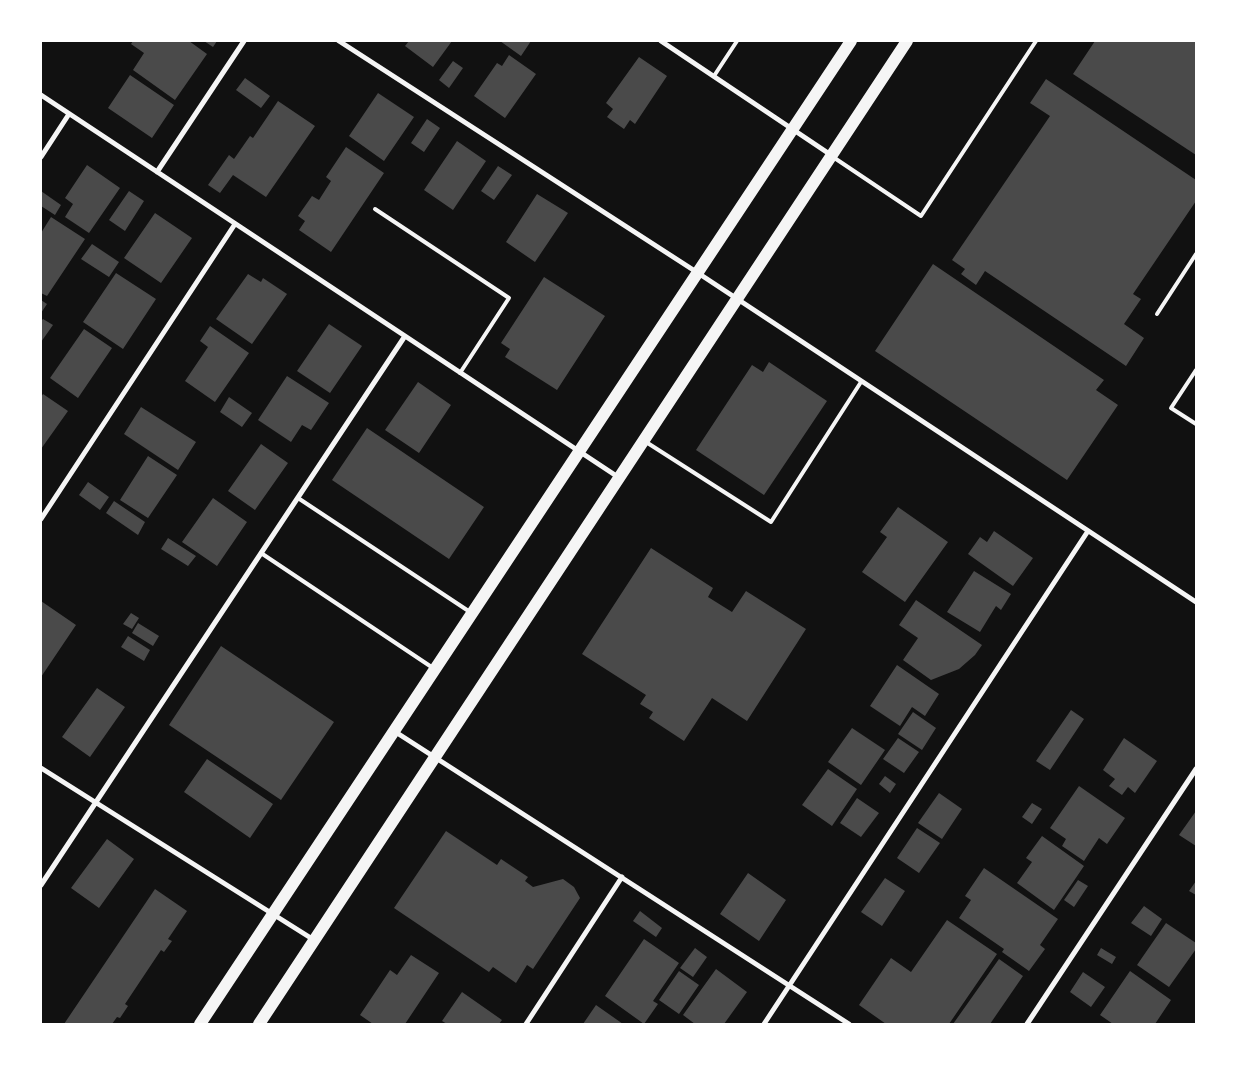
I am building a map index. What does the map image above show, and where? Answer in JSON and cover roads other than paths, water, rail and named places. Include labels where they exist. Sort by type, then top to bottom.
[{"type":"main road","points":[[200,1024],[851,41]]},
{"type":"main road","points":[[259,1024],[738,301],[907,41]]},
{"type":"street","points":[[157,172],[244,41]]},
{"type":"street","points":[[339,41],[698,273],[1196,602]]},
{"type":"street","points":[[661,41],[832,156]]},
{"type":"street","points":[[41,95],[620,478]]},
{"type":"street","points":[[41,157],[69,114]]},
{"type":"street","points":[[41,519],[235,224]]},
{"type":"street","points":[[41,885],[405,336]]},
{"type":"street","points":[[764,1024],[1088,531]]},
{"type":"street","points":[[394,731],[790,984],[849,1024]]},
{"type":"street","points":[[41,768],[314,940]]},
{"type":"street","points":[[1027,1024],[1196,769]]},
{"type":"street","points":[[526,1024],[622,877]]},
{"type":"lane","points":[[714,76],[737,41]]},
{"type":"lane","points":[[832,156],[921,216],[1036,41]]},
{"type":"lane","points":[[375,209],[508,298],[460,373]]},
{"type":"lane","points":[[1157,314],[1196,254]]},
{"type":"lane","points":[[1196,370],[1171,408],[1196,424]]},
{"type":"lane","points":[[645,441],[771,522],[861,382]]},
{"type":"lane","points":[[298,498],[472,614]]},
{"type":"lane","points":[[262,553],[434,669]]}]
